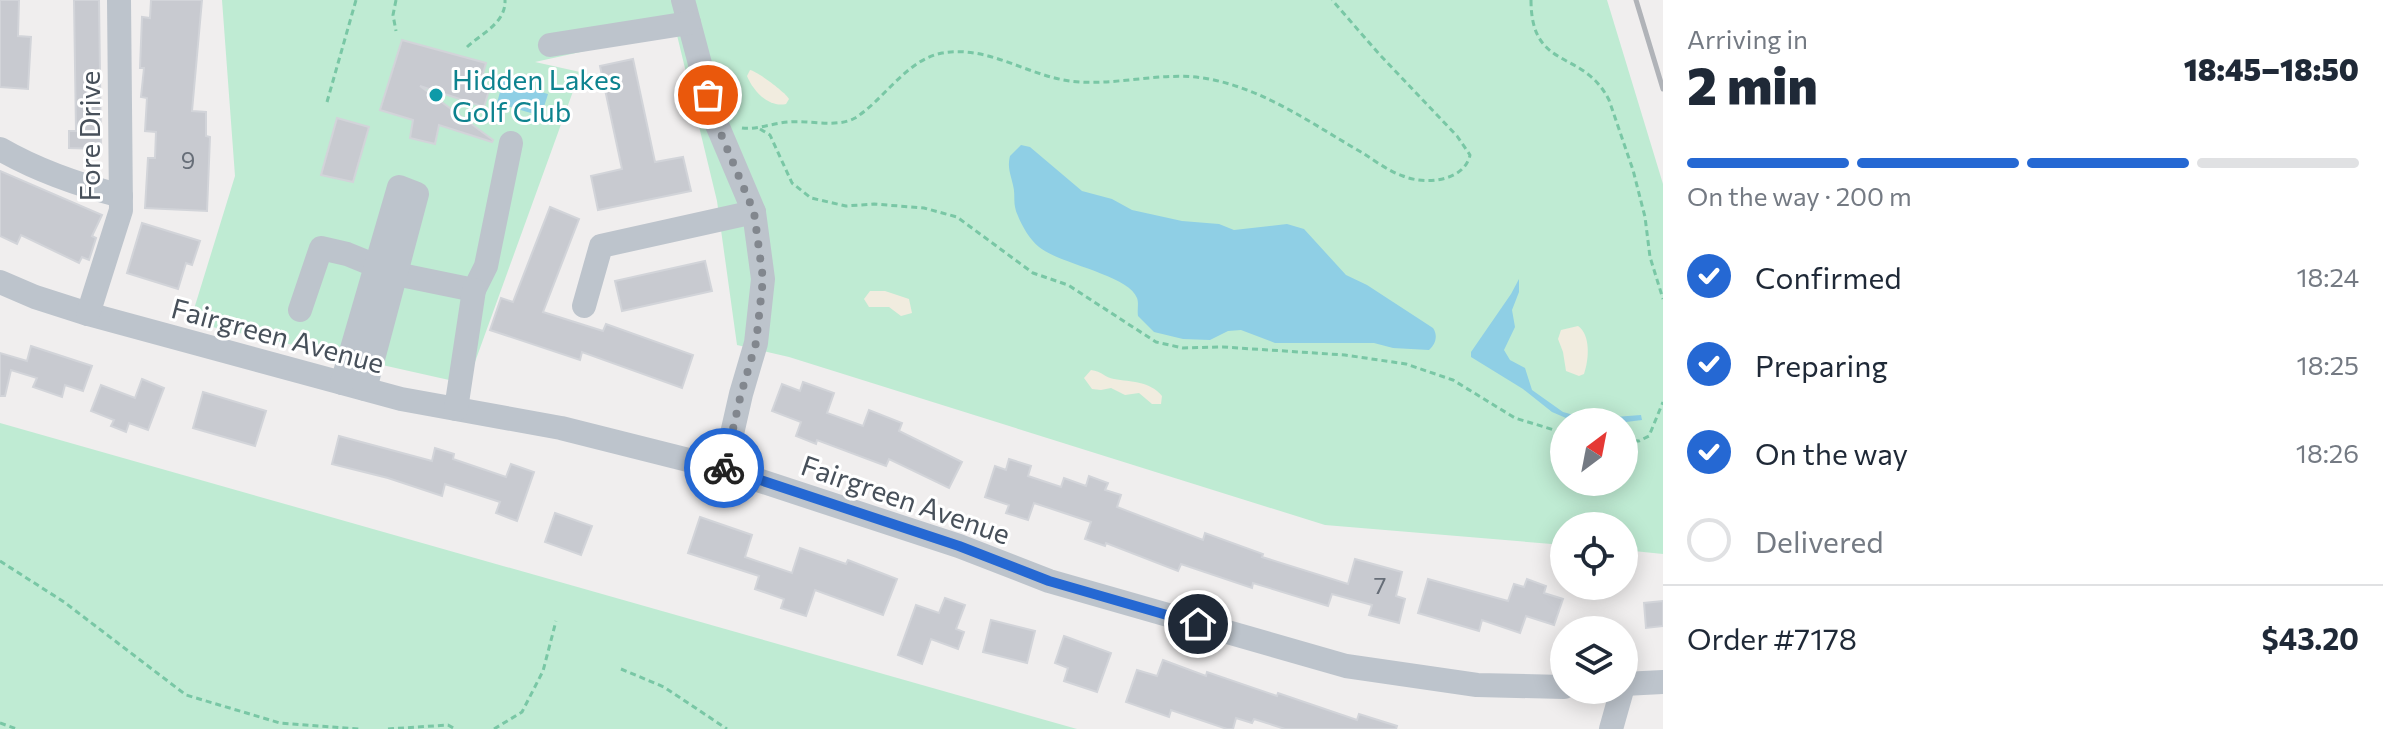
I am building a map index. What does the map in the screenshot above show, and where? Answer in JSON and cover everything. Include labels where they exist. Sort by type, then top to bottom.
[{"type":"street","name":"Fore Drive","points":[[88,314],[121,210],[119,0]]},
{"type":"street","points":[[550,45],[686,11],[715,120],[754,212],[763,279],[756,343],[724,469]]},
{"type":"street","points":[[456,409],[474,290],[486,266],[511,143]]},
{"type":"street","points":[[0,149],[20,161],[76,184],[121,196]]},
{"type":"street","points":[[584,306],[601,246],[754,212]]},
{"type":"street","points":[[300,310],[321,248],[347,254],[385,271],[474,290]]},
{"type":"street","points":[[353,386],[385,271]]},
{"type":"street","name":"Fairgreen Avenue","points":[[0,282],[88,314],[353,386],[561,428],[724,469],[959,546],[1049,581],[1346,666],[1477,685],[1550,687]]},
{"type":"street","points":[[1638,683],[1663,682]]},
{"type":"street","points":[[1611,729],[1618,704]]},
{"type":"path","points":[[327,102],[356,0]]},
{"type":"path","points":[[396,0],[393,15],[396,31]]},
{"type":"path","points":[[467,47],[500,18],[505,10],[505,0]]},
{"type":"path","points":[[733,119],[743,129],[790,121],[850,121],[918,64],[939,54],[975,52],[1049,77],[1071,81],[1173,76],[1207,78],[1266,97],[1404,177],[1439,179],[1462,170],[1470,155],[1457,136],[1332,0]]},
{"type":"path","points":[[1531,0],[1537,38],[1553,54],[1588,73],[1609,100],[1633,170],[1645,217],[1650,257],[1663,299]]},
{"type":"path","points":[[757,128],[770,135],[792,183],[811,198],[846,206],[874,204],[924,208],[957,217],[1023,267],[1068,285],[1156,342],[1183,348],[1223,347],[1345,355],[1406,364],[1453,380],[1515,418],[1550,429]]},
{"type":"path","points":[[1638,441],[1649,436],[1663,402]]},
{"type":"path","points":[[0,561],[64,602],[186,695],[280,723],[359,729]]},
{"type":"path","points":[[494,729],[522,712],[543,671],[556,621]]},
{"type":"path","points":[[621,669],[664,687],[727,729]]},
{"type":"path","points":[[715,729],[717,722]]},
{"type":"path","points":[[0,723],[17,729]]},
{"type":"path","points":[[388,729],[448,725],[455,729]]},
{"type":"green space","points":[[222,0],[1607,0],[1663,184],[1663,554],[1638,551],[1638,512],[1550,512],[1550,544],[1325,525],[789,357],[737,345],[717,201],[676,31],[535,62],[580,72],[467,384],[190,322],[235,176]]},
{"type":"green space","points":[[0,423],[1077,729],[0,729]]},
{"type":"sand","points":[[750,70],[783,92],[789,99],[786,104],[780,105],[762,97],[747,76]]},
{"type":"sand","points":[[870,291],[885,291],[909,299],[912,313],[901,316],[889,307],[869,307],[864,299]]},
{"type":"sand","points":[[1578,326],[1585,335],[1588,348],[1584,374],[1579,376],[1566,371],[1558,339],[1561,330]]},
{"type":"sand","points":[[1091,370],[1152,387],[1162,396],[1161,404],[1152,404],[1139,393],[1125,395],[1111,388],[1092,389],[1084,378]]},
{"type":"water","points":[[503,81],[548,94],[541,116],[497,103]]},
{"type":"water","points":[[1021,145],[1030,147],[1082,191],[1112,199],[1132,210],[1182,221],[1219,224],[1234,230],[1287,224],[1304,229],[1346,275],[1433,328],[1435,342],[1429,350],[1393,348],[1374,343],[1275,343],[1241,330],[1228,331],[1210,340],[1183,339],[1154,332],[1138,316],[1138,300],[1131,290],[1108,276],[1049,253],[1029,237],[1016,211],[1009,168],[1010,156]]},
{"type":"water","points":[[1519,279],[1519,292],[1512,310],[1515,327],[1504,350],[1510,360],[1525,368],[1532,390],[1557,408],[1550,410],[1523,389],[1471,357],[1471,352]]},
{"type":"building","points":[[0,0],[19,0],[18,36],[31,37],[28,89],[0,87]]},
{"type":"building","points":[[74,0],[99,0],[101,149],[69,148],[69,131],[76,131]]},
{"type":"building","points":[[151,0],[202,0],[192,111],[206,112],[206,136],[210,137],[207,211],[145,208],[148,158],[155,158],[156,132],[145,131],[147,98],[141,97],[144,68],[140,68],[142,17],[150,18]]},
{"type":"building","name":"Hidden Lakes Golf Club","points":[[402,40],[486,63],[480,84],[490,87],[484,107],[420,86],[492,142],[439,125],[435,144],[410,138],[413,120],[380,110]]},
{"type":"building","points":[[633,59],[655,162],[683,157],[691,191],[598,210],[591,176],[622,169],[600,66]]},
{"type":"building","points":[[337,118],[369,127],[353,182],[321,175]]},
{"type":"building","points":[[0,171],[102,215],[92,236],[96,238],[89,260],[82,257],[79,263],[21,235],[17,244],[0,236]]},
{"type":"building","points":[[550,207],[579,219],[543,312],[603,331],[606,324],[693,355],[682,388],[582,352],[580,360],[490,330],[501,298],[513,302]]},
{"type":"building","points":[[142,223],[200,241],[192,265],[186,263],[178,289],[127,273]]},
{"type":"building","points":[[705,261],[712,291],[622,311],[615,281]]},
{"type":"building","points":[[31,346],[92,366],[83,391],[65,385],[62,397],[33,387],[37,378],[11,370],[5,396],[0,396],[0,353],[27,361]]},
{"type":"building","points":[[142,379],[164,388],[148,430],[129,423],[126,432],[111,426],[114,420],[91,411],[101,385],[135,398]]},
{"type":"building","points":[[803,382],[834,393],[827,413],[863,426],[869,410],[902,423],[899,431],[962,462],[949,488],[889,459],[886,466],[817,440],[816,444],[796,436],[801,422],[772,411],[782,384],[800,391]]},
{"type":"building","points":[[203,392],[266,411],[255,446],[193,428]]},
{"type":"building","points":[[339,436],[432,461],[435,448],[454,454],[453,459],[506,477],[511,464],[534,472],[517,521],[496,513],[500,502],[445,484],[442,496],[332,464]]},
{"type":"building","points":[[1009,459],[1031,466],[1028,476],[1061,487],[1064,478],[1086,486],[1089,476],[1108,483],[1105,490],[1121,495],[1117,507],[1203,540],[1205,533],[1263,554],[1262,557],[1348,584],[1355,559],[1402,572],[1396,596],[1405,599],[1399,623],[1369,615],[1372,605],[1332,594],[1328,606],[1253,583],[1252,588],[1181,564],[1178,571],[1106,543],[1105,546],[1085,539],[1091,522],[1034,503],[1028,520],[1006,513],[1009,505],[985,497],[995,466],[1006,470]]},
{"type":"building","points":[[555,513],[592,526],[581,555],[545,542]]},
{"type":"building","points":[[700,517],[752,535],[745,557],[792,573],[800,548],[846,564],[848,560],[897,579],[883,615],[815,590],[806,616],[781,608],[784,599],[755,589],[759,576],[688,553]]},
{"type":"building","points":[[1428,579],[1508,601],[1514,584],[1524,587],[1527,579],[1546,586],[1544,593],[1550,595],[1550,600],[1563,600],[1557,616],[1550,616],[1550,624],[1526,616],[1520,633],[1482,620],[1479,631],[1418,613]]},
{"type":"building","points":[[945,598],[965,605],[956,629],[964,632],[958,649],[931,639],[922,664],[898,655],[916,605],[939,613]]},
{"type":"building","points":[[1663,601],[1663,626],[1646,628],[1644,603]]},
{"type":"building","points":[[991,620],[1035,631],[1027,663],[983,652]]},
{"type":"building","points":[[1064,636],[1111,653],[1097,692],[1064,681],[1068,668],[1055,663]]},
{"type":"building","points":[[1163,660],[1206,676],[1207,672],[1357,720],[1359,714],[1397,726],[1396,729],[1285,729],[1254,719],[1252,723],[1236,718],[1233,729],[1227,729],[1171,710],[1169,717],[1126,702],[1137,670],[1157,676]]},
{"type":"railway","points":[[1636,0],[1663,89]]},
{"type":"way so far","points":[[708,95],[715,120],[754,212],[763,279],[756,343],[724,468]]},
{"type":"place","name":"Hidden Lakes Golf Club","points":[[436,95]]},
{"type":"route","points":[[724,468],[959,546],[1049,581],[1198,624]]}]
